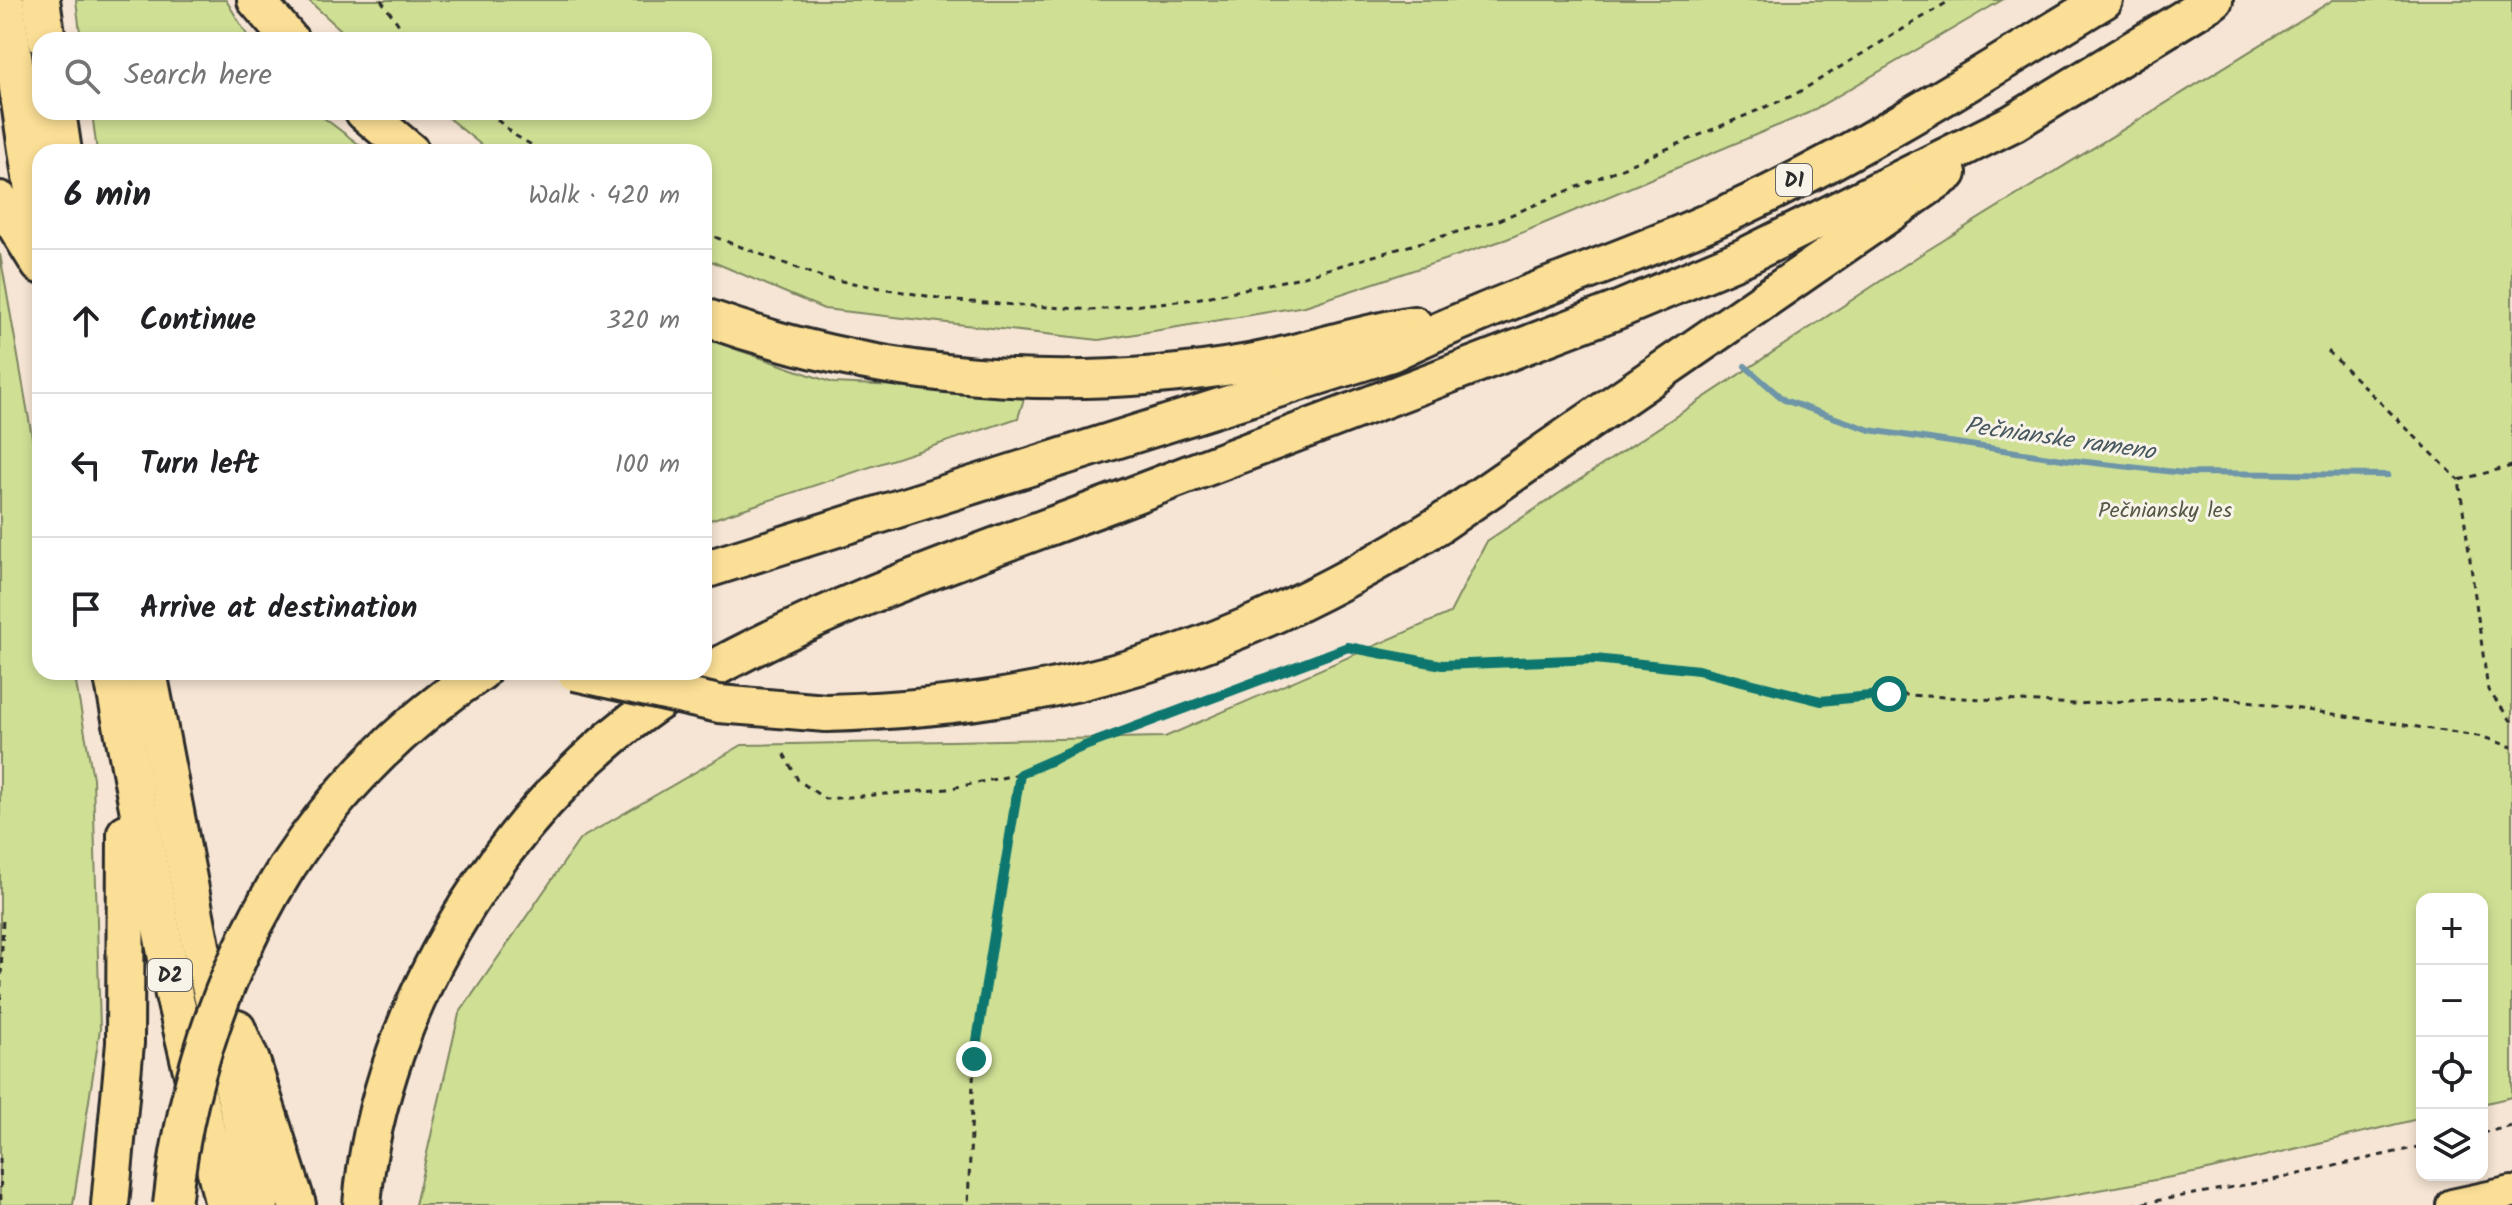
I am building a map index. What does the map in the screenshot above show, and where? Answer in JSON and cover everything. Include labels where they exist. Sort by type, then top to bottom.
[{"type":"highway","points":[[5,0],[32,184]]},
{"type":"highway","points":[[41,0],[46,32]]},
{"type":"highway","points":[[256,0],[283,32]]},
{"type":"highway","name":"D1","points":[[1464,318],[1651,248],[1752,202],[1942,98],[2104,0]]},
{"type":"highway","points":[[712,671],[840,607],[1679,286],[1817,223],[2013,123],[2214,0]]},
{"type":"highway","points":[[58,120],[62,144]]},
{"type":"highway","points":[[373,120],[402,144]]},
{"type":"highway","points":[[605,680],[654,693],[719,704],[826,713],[949,707],[1100,679],[1209,644],[1313,598],[1375,565],[1440,524],[1908,204],[2013,123]]},
{"type":"highway","points":[[0,200],[32,252]]},
{"type":"highway","points":[[712,320],[828,356],[944,374],[1019,380],[1114,379],[1186,372],[1322,348],[1382,329],[1464,318]]},
{"type":"highway","points":[[712,567],[1391,353],[1464,318]]},
{"type":"highway","name":"D2","points":[[113,680],[174,995],[224,1205]]},
{"type":"highway","name":"D2","points":[[150,680],[201,946],[260,1205]]},
{"type":"highway","points":[[172,1205],[186,1106],[203,1045],[247,937],[314,827],[375,757],[409,725],[470,680]]},
{"type":"highway","points":[[362,1205],[373,1130],[388,1075],[408,1021],[460,916],[485,876],[561,787],[603,747],[695,680]]},
{"type":"highway","points":[[110,1205],[125,1043],[125,743]]},
{"type":"highway","points":[[201,946],[251,1061],[297,1205]]},
{"type":"main road","points":[[2452,1205],[2512,1192]]},
{"type":"path","points":[[381,0],[404,32]]},
{"type":"path","points":[[712,236],[824,278],[955,301],[1095,310],[1196,299],[1297,278],[1499,220],[1794,95],[1951,0]]},
{"type":"path","points":[[497,120],[530,144]]},
{"type":"path","points":[[2328,351],[2459,480],[2488,690],[2512,722]]},
{"type":"path","points":[[2459,480],[2512,466]]},
{"type":"path","points":[[784,754],[798,780],[825,799],[947,789],[1020,774],[1082,747],[1348,647],[1442,665],[1595,659],[1698,670],[1821,701],[1889,694],[2075,704],[2215,696],[2483,737],[2512,747]]},
{"type":"path","points":[[968,1205],[974,1059],[1020,774]]},
{"type":"path","points":[[0,1011],[3,916]]},
{"type":"path","points":[[2488,1132],[2512,1126]]},
{"type":"path","points":[[2132,1205],[2273,1180],[2416,1147]]},
{"type":"path","points":[[0,1158],[1,1205]]},
{"type":"green space","points":[[76,0],[226,0],[245,32],[80,32]]},
{"type":"green space","points":[[308,0],[2002,0],[1808,113],[1507,239],[1305,306],[1099,340],[824,309],[712,261],[712,144],[480,144],[451,120],[712,120],[712,32],[343,32]]},
{"type":"green space","name":"Pečniansky les","points":[[2333,0],[2512,0],[2512,1097],[2488,1103],[2488,893],[2416,893],[2416,1119],[2199,1172],[2016,1205],[415,1205],[459,1014],[580,839],[742,745],[1165,737],[1450,613],[1487,541],[1923,253]]},
{"type":"green space","points":[[93,120],[327,120],[358,144],[96,144]]},
{"type":"green space","points":[[0,254],[32,436],[32,680],[75,680],[93,778],[100,1029],[73,1205],[0,1205]]},
{"type":"green space","points":[[712,341],[833,383],[1026,392],[1018,418],[712,519]]},
{"type":"waterway","name":"Pečnianske rameno","points":[[1745,366],[1784,400],[1870,430],[2069,460],[2183,473],[2388,475]]},
{"type":"route","points":[[974,1059],[1020,774],[1082,747],[1348,647],[1442,665],[1595,659],[1698,670],[1821,701],[1889,694]]}]
